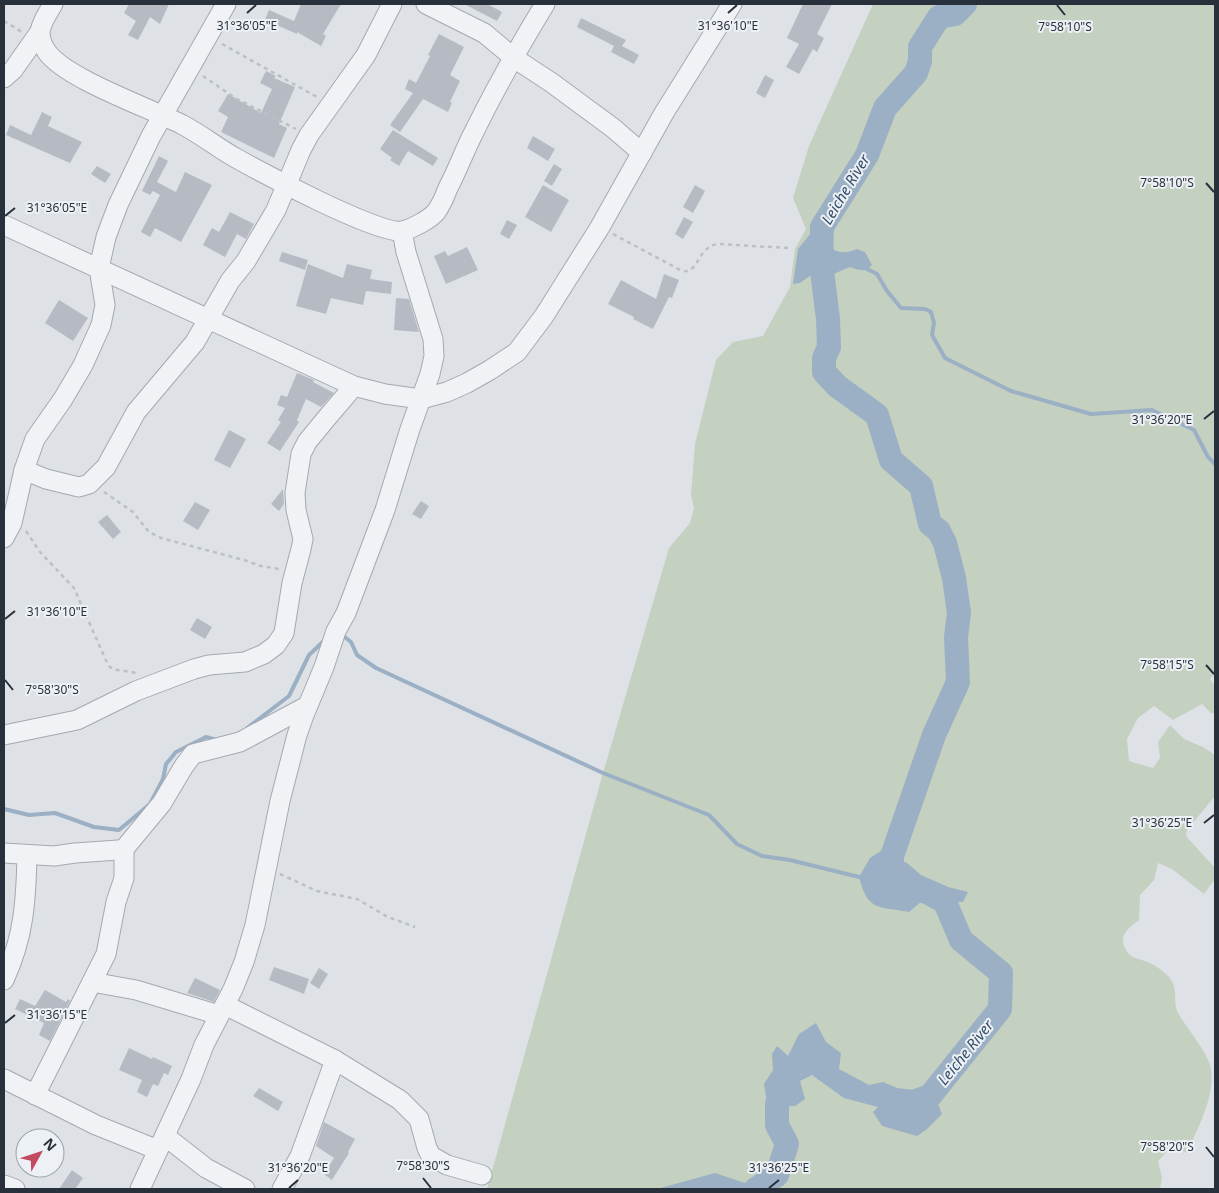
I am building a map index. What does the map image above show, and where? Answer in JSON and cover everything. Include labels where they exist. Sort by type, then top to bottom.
[{"type":"street","points":[[4,78],[13,70],[37,36],[53,4]]},
{"type":"street","points":[[4,538],[12,523],[24,470],[35,440],[83,365],[101,324],[105,305],[99,268],[106,237],[118,205],[163,115],[226,4]]},
{"type":"street","points":[[24,470],[79,487],[89,484],[106,467],[136,412],[187,352],[230,281],[246,261],[276,210],[301,150],[330,104],[366,55],[392,4]]},
{"type":"street","points":[[426,4],[484,33],[514,58],[607,123],[642,153]]},
{"type":"street","points":[[37,36],[54,60],[92,83],[185,126],[234,157],[287,185],[352,215],[390,230],[402,231],[426,220],[436,211],[453,179],[474,130],[544,4]]},
{"type":"street","points":[[4,225],[354,386],[385,394],[422,399],[447,392],[490,370],[517,352],[544,316],[600,227],[691,68],[732,4]]},
{"type":"street","points":[[140,1189],[204,1045],[244,962],[255,926],[289,763],[307,706],[324,667],[336,631],[346,613],[385,510],[430,374],[434,356],[433,339],[406,252],[402,231]]},
{"type":"street","points":[[4,735],[77,720],[116,700],[201,667],[245,662],[264,654],[276,646],[284,633],[289,600],[303,538],[296,510],[295,493],[301,454],[325,420],[354,386]]},
{"type":"street","points":[[35,1095],[106,954],[116,902],[124,878],[124,849],[162,803],[184,766],[194,754],[240,742],[307,706]]},
{"type":"street","points":[[4,853],[54,856],[124,849]]},
{"type":"street","points":[[4,980],[15,952],[26,904],[27,855]]},
{"type":"street","points":[[92,982],[222,1010],[335,1060],[400,1100],[414,1113],[420,1119],[427,1148],[431,1156],[448,1165],[482,1175]]},
{"type":"street","points":[[282,1189],[300,1156],[335,1060]]},
{"type":"street","points":[[4,1079],[96,1125],[162,1143],[245,1189]]},
{"type":"street","points":[[4,1185],[16,1189]]},
{"type":"path","points":[[4,21],[37,36]]},
{"type":"path","points":[[209,36],[250,61],[330,104]]},
{"type":"path","points":[[191,68],[235,98],[309,136]]},
{"type":"path","points":[[600,227],[687,272],[710,245],[788,248]]},
{"type":"path","points":[[89,484],[110,495],[133,512],[149,532],[161,538],[261,566],[295,571]]},
{"type":"path","points":[[15,512],[40,552],[74,588],[108,665],[112,670],[133,672],[153,685]]},
{"type":"path","points":[[267,871],[284,875],[317,891],[357,899],[388,918],[415,927]]},
{"type":"green space","points":[[873,4],[1215,4],[1215,674],[1210,679],[1215,686],[1215,712],[1212,714],[1202,704],[1173,720],[1154,706],[1138,718],[1127,739],[1129,761],[1153,768],[1160,758],[1158,742],[1170,725],[1184,739],[1203,747],[1215,755],[1215,796],[1187,830],[1186,836],[1215,868],[1215,879],[1204,894],[1172,869],[1158,863],[1154,880],[1140,895],[1139,920],[1126,932],[1123,939],[1125,948],[1130,955],[1158,968],[1167,975],[1173,984],[1178,1013],[1209,1062],[1211,1084],[1206,1108],[1187,1153],[1172,1146],[1158,1161],[1162,1178],[1160,1189],[487,1189],[603,773],[669,548],[690,523],[694,508],[691,495],[695,444],[716,360],[733,342],[763,336],[790,287],[795,249],[806,229],[793,198],[809,146]]},
{"type":"water","points":[[828,212],[834,216],[828,233],[833,249],[847,252],[857,249],[865,252],[872,265],[864,270],[850,267],[824,278],[814,273],[800,283],[793,284],[798,249]]},
{"type":"water","points":[[881,851],[907,863],[921,875],[948,887],[968,892],[963,902],[922,901],[909,912],[882,908],[871,902],[862,888],[859,877],[870,858]]},
{"type":"water","points":[[816,1023],[826,1042],[841,1053],[839,1069],[869,1085],[883,1082],[897,1088],[922,1091],[936,1099],[942,1114],[917,1136],[882,1126],[873,1112],[878,1107],[844,1098],[812,1075],[800,1081],[805,1099],[795,1106],[780,1106],[770,1120],[764,1084],[773,1070],[772,1054],[777,1046],[788,1056],[799,1034]]},
{"type":"water","points":[[715,1173],[748,1184],[749,1189],[657,1189]]},
{"type":"building","points":[[129,4],[169,4],[160,24],[150,17],[138,40],[128,35],[136,21],[124,13]]},
{"type":"building","points":[[301,4],[341,4],[323,34],[326,36],[321,46],[297,32],[297,34],[265,20],[269,10],[294,21]]},
{"type":"building","points":[[464,4],[487,4],[502,12],[497,21]]},
{"type":"building","points":[[803,4],[832,4],[817,34],[824,38],[817,52],[813,49],[799,74],[786,67],[799,44],[787,38]]},
{"type":"building","points":[[581,18],[626,40],[622,46],[639,55],[634,64],[611,52],[614,46],[577,27]]},
{"type":"building","points":[[439,34],[464,47],[450,75],[460,81],[450,102],[452,103],[448,112],[423,99],[400,132],[390,125],[413,93],[405,89],[409,79],[416,83]]},
{"type":"building","points":[[266,71],[276,76],[274,78],[295,87],[279,124],[287,128],[274,158],[221,132],[228,117],[218,111],[228,94],[261,113],[272,89],[260,83]]},
{"type":"building","points":[[765,75],[774,80],[765,98],[756,93]]},
{"type":"building","points":[[42,112],[52,117],[48,126],[82,142],[70,163],[6,135],[10,125],[31,135]]},
{"type":"building","points":[[393,130],[438,158],[433,166],[408,151],[399,166],[390,160],[392,158],[380,149]]},
{"type":"building","points":[[533,136],[555,149],[548,161],[527,148]]},
{"type":"building","points":[[159,156],[168,161],[157,182],[176,192],[185,172],[212,185],[181,242],[155,228],[150,237],[141,232],[160,195],[153,191],[150,195],[142,191]]},
{"type":"building","points":[[554,164],[562,169],[552,186],[544,181]]},
{"type":"building","points":[[97,166],[111,174],[105,183],[91,174]]},
{"type":"building","points":[[543,185],[569,200],[551,232],[525,217]]},
{"type":"building","points":[[695,185],[705,191],[693,213],[683,207]]},
{"type":"building","points":[[230,212],[254,224],[246,239],[237,234],[225,257],[203,245],[212,228],[219,232]]},
{"type":"building","points":[[684,217],[693,222],[683,239],[675,234]]},
{"type":"building","points":[[507,220],[517,225],[509,239],[500,234]]},
{"type":"building","points":[[467,247],[478,270],[446,284],[434,256],[445,251],[448,256]]},
{"type":"building","points":[[282,252],[308,260],[305,270],[279,261]]},
{"type":"building","points":[[308,264],[343,278],[347,264],[372,270],[370,279],[392,282],[391,294],[366,291],[363,305],[331,298],[326,314],[296,306]]},
{"type":"building","points":[[664,274],[679,280],[672,298],[669,297],[653,329],[608,304],[621,280],[656,299]]},
{"type":"building","points":[[396,298],[409,299],[419,332],[394,330]]},
{"type":"building","points":[[59,300],[88,318],[73,341],[45,323]]},
{"type":"building","points":[[297,373],[314,380],[313,382],[334,393],[321,407],[306,399],[297,420],[299,422],[280,451],[267,443],[281,422],[278,420],[285,408],[277,405],[281,395],[287,397]]},
{"type":"building","points":[[229,430],[246,439],[230,468],[214,460]]},
{"type":"building","points":[[283,489],[284,504],[279,511],[271,504]]},
{"type":"building","points":[[421,501],[429,506],[421,519],[412,514]]},
{"type":"building","points":[[195,502],[210,510],[198,530],[183,521]]},
{"type":"building","points":[[107,515],[121,532],[113,539],[98,522]]},
{"type":"building","points":[[197,618],[212,627],[205,639],[190,630]]},
{"type":"building","points":[[274,967],[309,979],[304,994],[269,980]]},
{"type":"building","points":[[319,968],[328,974],[319,989],[310,983]]},
{"type":"building","points":[[195,978],[220,990],[214,1002],[187,993]]},
{"type":"building","points":[[45,990],[66,1002],[68,999],[70,1001],[50,1041],[39,1035],[44,1023],[15,1009],[20,999],[35,1006]]},
{"type":"building","points":[[129,1048],[172,1066],[168,1075],[164,1073],[158,1086],[153,1084],[147,1097],[137,1092],[142,1080],[119,1070]]},
{"type":"building","points":[[259,1088],[283,1102],[278,1111],[253,1096]]},
{"type":"building","points":[[324,1122],[355,1139],[349,1153],[332,1180],[324,1174],[334,1158],[316,1146]]},
{"type":"building","points":[[72,1170],[83,1178],[75,1189],[59,1189]]},
{"type":"waterway","points":[[900,1104],[904,1105],[930,1096],[1000,1009],[1001,973],[961,940],[945,902],[927,892],[908,889],[891,874],[892,856],[934,735],[958,682],[956,637],[959,613],[954,578],[945,543],[939,531],[930,524],[921,486],[891,460],[877,415],[837,386],[824,372],[824,358],[829,347],[828,319],[821,263],[822,227],[867,155],[885,108],[916,73],[920,61],[920,47],[939,17],[955,14],[965,4]]},
{"type":"waterway","points":[[865,268],[877,274],[887,291],[901,308],[925,309],[931,312],[934,323],[932,335],[945,358],[1011,391],[1091,414],[1152,410],[1194,430],[1208,457],[1215,464]]},
{"type":"waterway","points":[[341,634],[351,642],[357,655],[376,668],[603,773],[709,815],[737,844],[762,856],[790,860],[859,877],[863,876]]},
{"type":"waterway","points":[[247,728],[289,696],[309,655],[327,638]]},
{"type":"waterway","points":[[4,809],[29,815],[55,813],[94,827],[119,830],[150,804],[163,779],[166,764],[176,752],[206,737],[217,740]]},
{"type":"waterway","name":"Leiche River","points":[[756,1189],[777,1175],[787,1144],[777,1125],[777,1104],[788,1081]]}]
